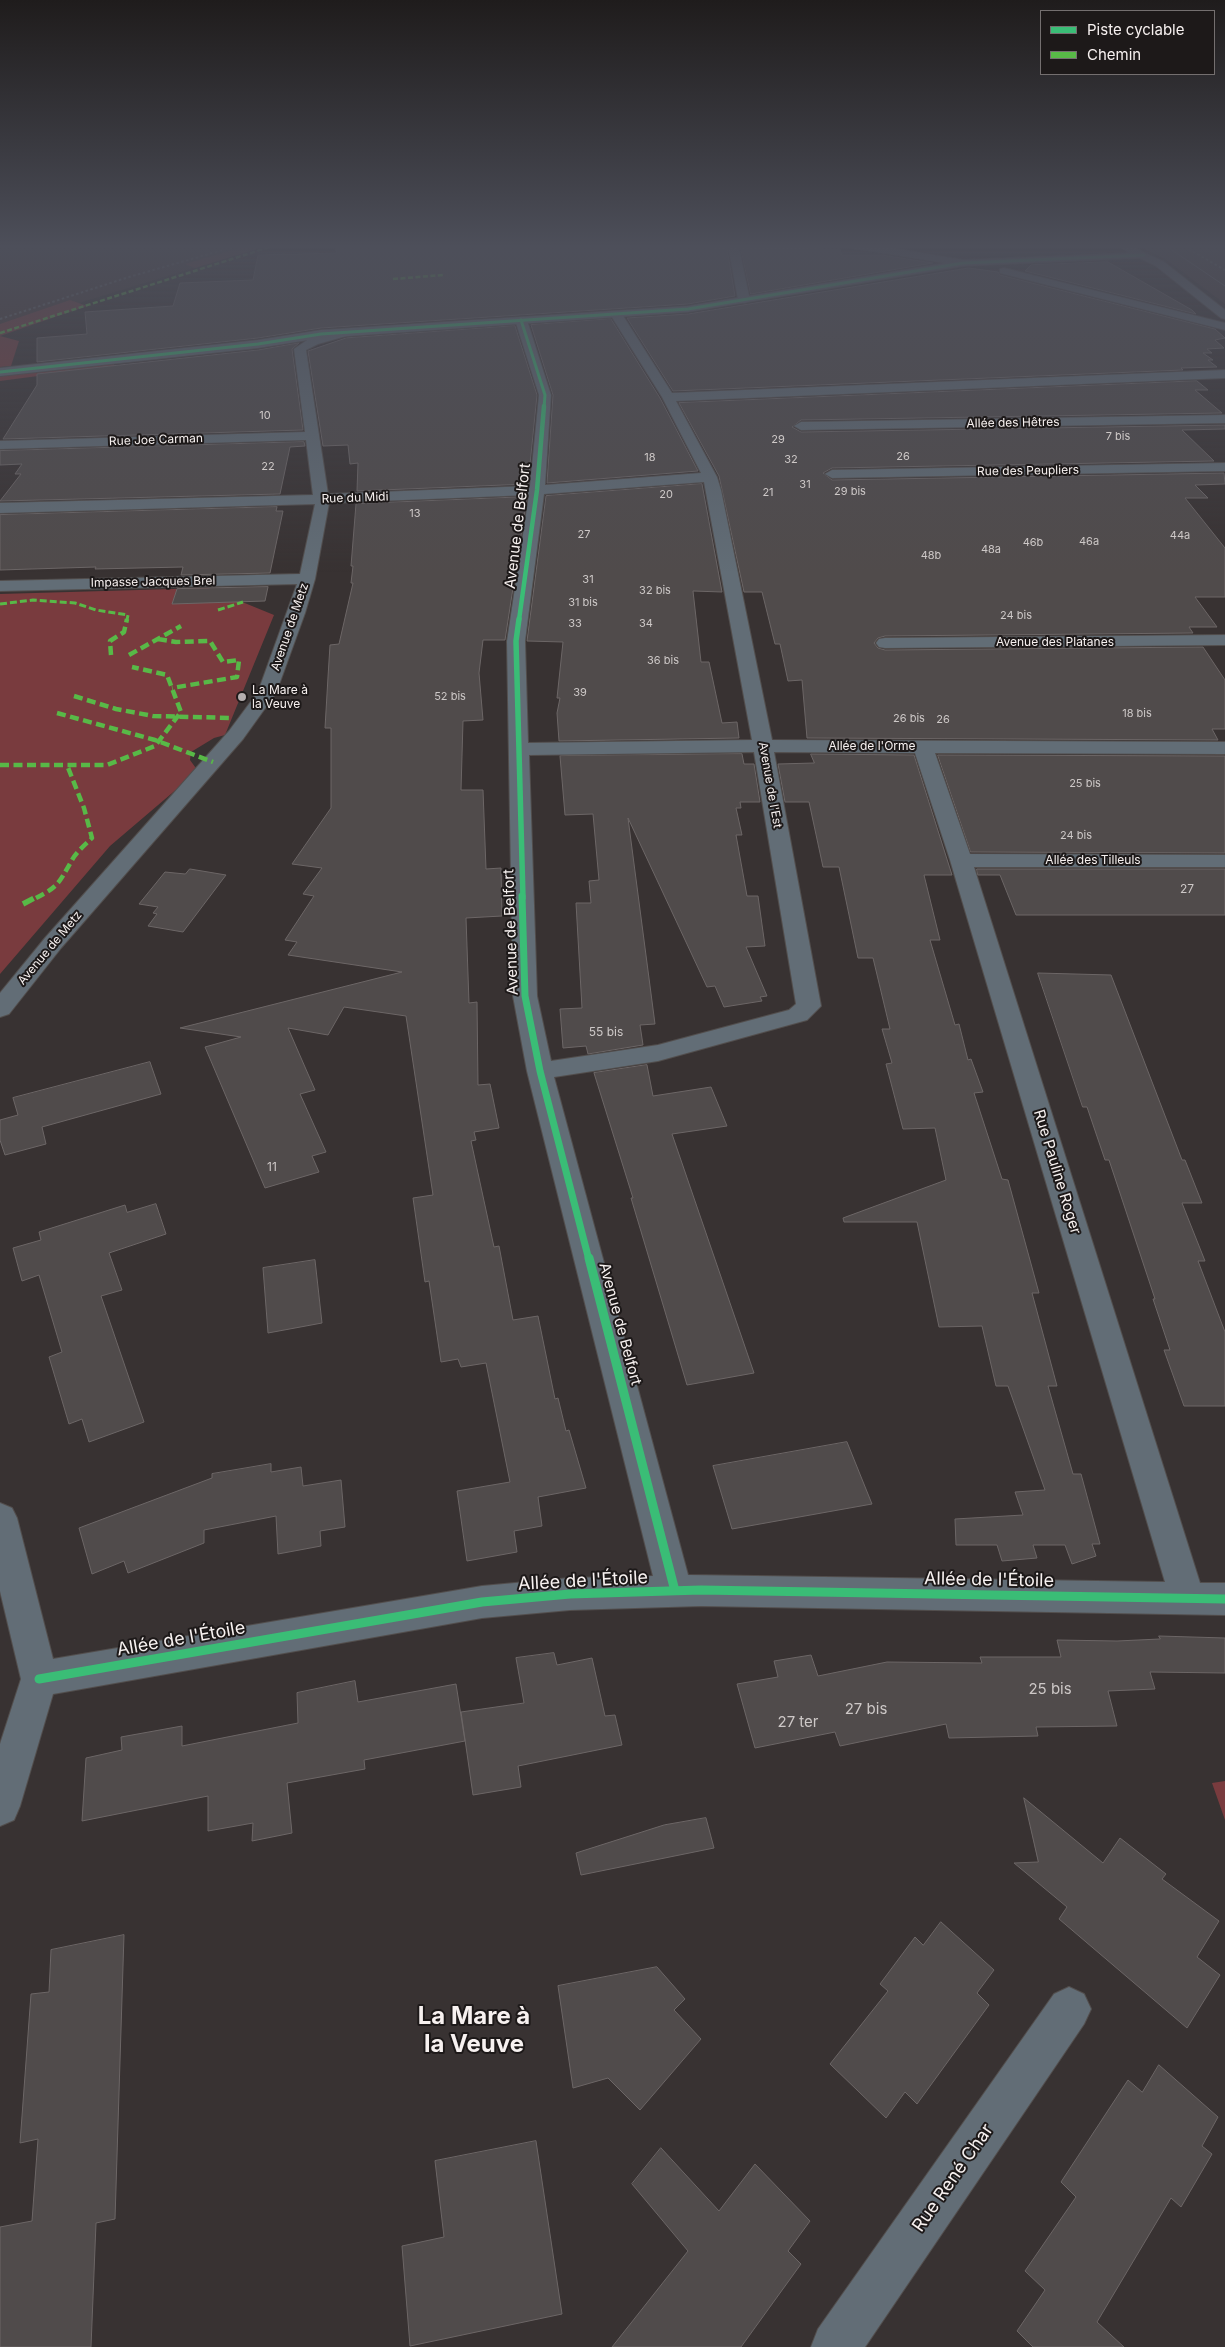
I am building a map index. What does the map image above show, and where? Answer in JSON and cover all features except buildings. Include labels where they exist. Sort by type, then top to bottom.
[{"type":"street","points":[[0,372],[170,354]]},
{"type":"street","name":"Avenue de Metz","points":[[0,1008],[53,943],[236,735],[267,692],[297,613],[307,579],[322,499],[301,354]]},
{"type":"street","name":"Avenue de Belfort","points":[[532,354],[546,395],[537,490],[516,641],[525,996],[540,1071],[675,1591]]},
{"type":"street","name":"Avenue de l'Est","points":[[540,1071],[658,1053],[798,1016],[809,1006],[763,746],[710,477],[668,397],[641,354]]},
{"type":"street","points":[[668,397],[1225,374]]},
{"type":"street","name":"Allée des Hêtres","points":[[801,426],[1225,419]]},
{"type":"street","name":"Rue Joe Carman","points":[[0,445],[313,436]]},
{"type":"street","name":"Rue des Peupliers","points":[[832,474],[1225,467]]},
{"type":"street","name":"Rue du Midi","points":[[0,508],[322,499],[537,490],[710,477]]},
{"type":"street","name":"Impasse Jacques Brel","points":[[0,586],[307,579]]},
{"type":"street","name":"Avenue des Platanes","points":[[885,643],[1225,640]]},
{"type":"street","name":"Allée de l'Orme","points":[[519,749],[763,746],[1225,748]]},
{"type":"street","name":"Rue Pauline Roger","points":[[923,746],[962,860],[1187,1598]]},
{"type":"street","name":"Allée des Tilleuls","points":[[962,860],[1225,861]]},
{"type":"street","points":[[0,1518],[39,1679],[0,1806]]},
{"type":"street","name":"Allée de l'Étoile","points":[[39,1679],[482,1602],[570,1594],[675,1591],[1225,1599]]},
{"type":"street","name":"Rue René Char","points":[[836,2347],[1069,2009]]},
{"type":"shaded area","points":[[0,354],[15,354],[11,366],[0,367]]},
{"type":"shaded area","points":[[114,364],[114,366],[0,381],[0,375]]},
{"type":"shaded area","points":[[208,588],[274,615],[225,735],[214,738],[191,752],[190,760],[198,771],[110,846],[0,974],[0,594]]},
{"type":"shaded area","points":[[1225,1781],[1225,1820],[1212,1783]]},
{"type":"marked path","points":[[0,604],[33,600],[75,603],[96,610],[128,615],[124,632],[110,641],[111,655]]},
{"type":"marked path","points":[[218,610],[243,602]]},
{"type":"marked path","points":[[129,655],[181,626]]},
{"type":"marked path","points":[[158,639],[176,642],[210,641],[223,662],[239,660],[237,677],[172,688]]},
{"type":"marked path","points":[[0,765],[107,765],[155,746],[181,712],[167,675],[132,667]]},
{"type":"marked path","points":[[74,696],[116,709],[153,716],[233,718]]},
{"type":"marked path","points":[[57,713],[175,746],[213,762]]},
{"type":"marked path","points":[[23,904],[53,889],[66,874],[71,861],[92,838],[84,808],[67,765]]},
{"type":"cycle path","points":[[0,372],[170,354]]},
{"type":"cycle path","points":[[532,354],[545,395],[537,490],[516,641],[525,996],[540,1071],[675,1591]]},
{"type":"cycle path","points":[[39,1679],[482,1602],[570,1594],[701,1590],[1225,1599]]},
{"type":"place","name":"La Mare à la Veuve","points":[[242,697]]},
{"type":"district","name":"La Mare à la Veuve","points":[[474,2031]]}]
